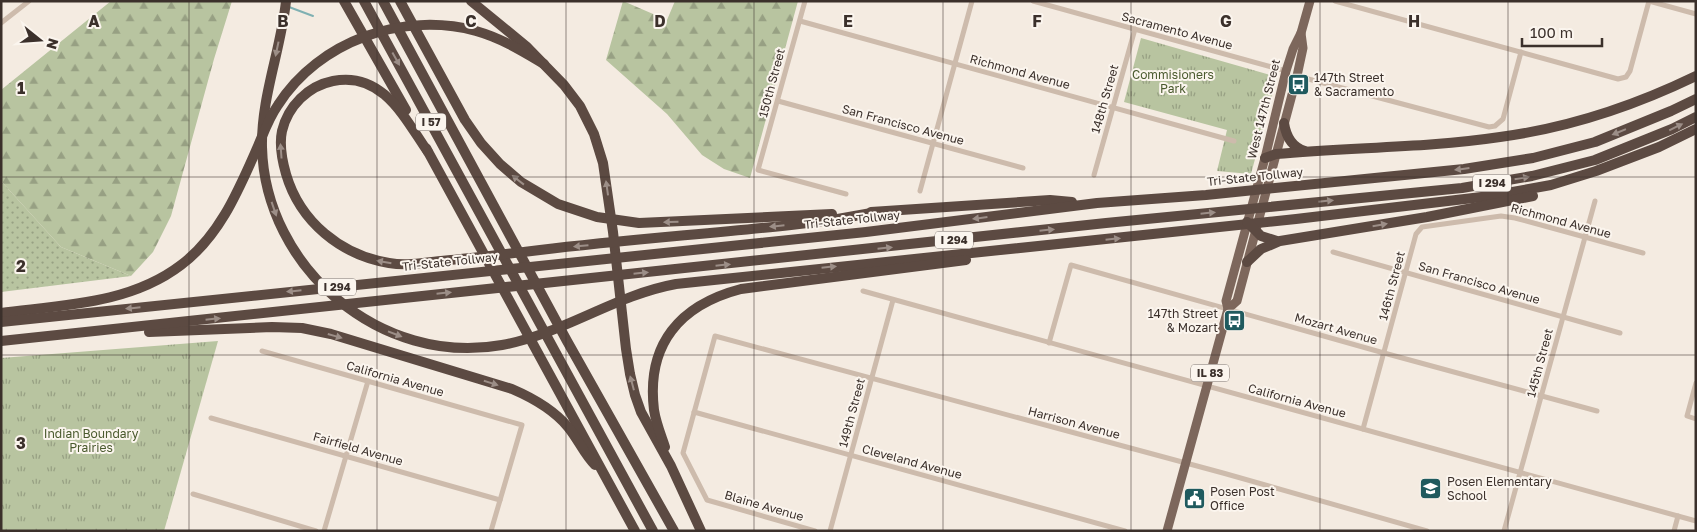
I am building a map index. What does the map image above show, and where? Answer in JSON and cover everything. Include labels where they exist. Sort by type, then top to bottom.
[{"type":"highway","points":[[286,1],[265,108],[262,137],[267,185],[278,222],[304,265],[337,300],[358,315],[405,338],[451,347],[476,348],[526,340],[561,328],[645,292],[676,284],[1292,220],[1460,201],[1513,193],[1551,185],[1596,171],[1659,147],[1696,129]]},
{"type":"highway","points":[[344,1],[396,91],[635,531]]},
{"type":"highway","name":"I 57","points":[[364,1],[653,531]]},
{"type":"highway","name":"I 57","points":[[383,1],[567,341],[674,531]]},
{"type":"highway","points":[[400,1],[465,120],[481,143],[500,164],[521,182],[558,204],[598,217],[639,223],[877,212],[1050,200],[1098,203]]},
{"type":"highway","points":[[471,1],[515,36],[564,85],[580,106],[594,134],[603,163],[630,374],[641,412],[653,427],[701,531]]},
{"type":"highway","points":[[1,313],[126,294],[146,287],[182,264],[202,246],[216,229],[234,197],[278,105],[298,81],[334,51],[369,34],[387,29],[419,25],[451,26],[477,31],[516,47],[544,64]]},
{"type":"highway","points":[[1265,158],[1276,154],[1458,142],[1519,134],[1606,112],[1656,94],[1696,76]]},
{"type":"highway","points":[[428,152],[395,103],[386,95],[365,83],[354,80],[334,80],[305,94],[296,102],[286,117],[281,134],[282,158],[287,179],[294,195],[313,222],[324,234],[347,249],[362,256],[392,263],[407,264],[442,261],[775,227],[877,212]]},
{"type":"highway","name":"Tri-State Tollway","points":[[1,322],[866,232],[1098,203],[1237,192],[1464,169],[1533,158],[1595,142],[1696,99]]},
{"type":"highway","name":"I 294","points":[[1,341],[483,289],[1462,188],[1532,176],[1595,160],[1672,129],[1696,117]]},
{"type":"highway","points":[[1284,123],[1290,142],[1298,148],[1308,151]]},
{"type":"highway","points":[[1247,262],[1261,249],[1280,241],[1426,217],[1517,199],[1582,180],[1596,171]]},
{"type":"highway","points":[[1247,222],[1266,238],[1280,241]]},
{"type":"highway","points":[[653,427],[654,378],[657,362],[666,341],[680,321],[697,306],[714,298],[741,289],[1034,251],[1058,244]]},
{"type":"highway","points":[[78,333],[280,327],[302,328],[331,334],[512,389],[528,396],[562,420],[588,458],[605,474]]},
{"type":"main road","name":"West 147th Street","points":[[1167,531],[1228,309],[1226,301],[1265,158],[1286,71],[1293,49],[1302,33],[1310,1]]},
{"type":"main road","name":"West 147th Street","points":[[1228,309],[1237,301],[1256,231],[1297,76],[1303,48],[1302,33]]},
{"type":"street","points":[[1,23],[28,1]]},
{"type":"street","name":"150th Street","points":[[805,1],[758,170],[846,194]]},
{"type":"street","points":[[920,191],[972,1]]},
{"type":"street","name":"Sacramento Avenue","points":[[1033,1],[1286,71]]},
{"type":"street","points":[[1335,1],[1618,79],[1626,77],[1630,71],[1649,1],[1696,14]]},
{"type":"street","name":"Richmond Avenue","points":[[800,21],[1234,142]]},
{"type":"street","name":"148th Street","points":[[1094,175],[1135,29]]},
{"type":"street","points":[[1297,76],[1488,127],[1495,126],[1503,119],[1522,52]]},
{"type":"street","name":"San Francisco Avenue","points":[[778,101],[1023,168]]},
{"type":"street","name":"145th Street","points":[[1504,531],[1595,200]]},
{"type":"street","name":"Richmond Avenue","points":[[1416,234],[1422,227],[1501,216],[1515,218],[1643,254]]},
{"type":"street","name":"146th Street","points":[[1363,429],[1416,234]]},
{"type":"street","name":"San Francisco Avenue","points":[[1333,252],[1620,333]]},
{"type":"street","name":"Mozart Avenue","points":[[1049,343],[1071,265],[1384,353],[1597,410]]},
{"type":"street","name":"California Avenue","points":[[863,291],[1696,521]]},
{"type":"street","name":"149th Street","points":[[830,531],[893,300]]},
{"type":"street","name":"Harrison Avenue","points":[[694,412],[715,336],[1185,463],[1427,531]]},
{"type":"street","name":"California Avenue","points":[[262,351],[522,425],[500,500]]},
{"type":"street","points":[[324,531],[368,381]]},
{"type":"street","points":[[1696,383],[1687,416],[1696,418]]},
{"type":"street","name":"Cleveland Avenue","points":[[694,412],[1125,531]]},
{"type":"street","name":"Blaine Avenue","points":[[694,412],[683,453],[707,500],[815,531]]},
{"type":"street","name":"Fairfield Avenue","points":[[211,418],[500,500]]},
{"type":"street","points":[[193,494],[316,531]]},
{"type":"street","points":[[491,531],[500,500]]},
{"type":"street","points":[[1674,531],[1678,516]]},
{"type":"green space","points":[[111,1],[232,1],[171,216],[153,252],[131,276],[61,247],[1,181],[1,90]]},
{"type":"green space","points":[[623,1],[667,20],[675,1],[798,1],[750,178],[724,169],[702,155],[667,114],[606,60]]},
{"type":"green space","name":"Commisioners Park","points":[[1141,38],[1277,77],[1251,174],[1217,171],[1227,130],[1124,102]]},
{"type":"green space","points":[[1,181],[61,247],[131,276],[1,292]]},
{"type":"green space","name":"Indian Boundary Prairies","points":[[218,341],[164,531],[1,531],[1,358]]},
{"type":"waterway","points":[[289,7],[313,16]]},
{"type":"place","name":"147th Street & Sacramento","points":[[1298,85]]},
{"type":"place","name":"147th Street & Mozart","points":[[1234,321]]},
{"type":"place","name":"Posen Elementary School","points":[[1431,489]]},
{"type":"place","name":"Posen Post Office","points":[[1194,499]]}]
